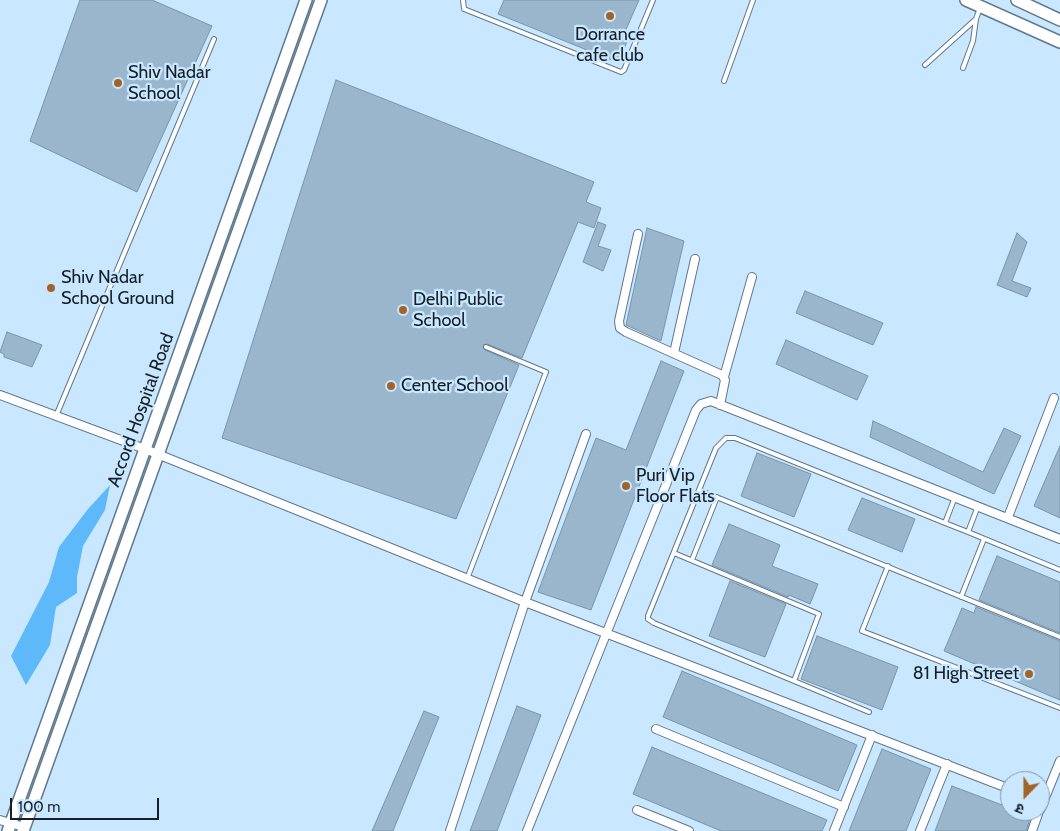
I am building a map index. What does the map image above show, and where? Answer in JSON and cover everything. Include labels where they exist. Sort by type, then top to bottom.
[{"type":"street","name":"Accord Hospital Road","points":[[6,825],[145,449],[306,0]]},
{"type":"street","points":[[6,825],[24,829],[321,0]]},
{"type":"street","points":[[966,0],[1060,42]]},
{"type":"street","points":[[1018,0],[1060,20]]},
{"type":"street","points":[[638,234],[619,322],[620,328],[724,377]]},
{"type":"street","points":[[674,353],[694,259]]},
{"type":"street","points":[[720,405],[724,377],[752,277]]},
{"type":"street","points":[[0,395],[158,454],[525,602],[1000,785]]},
{"type":"street","points":[[1008,517],[1054,398]]},
{"type":"street","points":[[527,831],[696,410],[706,402],[720,405],[1060,538]]},
{"type":"street","points":[[450,831],[525,602],[586,434]]},
{"type":"street","points":[[656,729],[844,807]]},
{"type":"street","points":[[834,831],[872,735]]},
{"type":"street","points":[[1050,786],[1060,761]]},
{"type":"street","points":[[920,831],[947,764]]},
{"type":"street","points":[[637,810],[689,831]]},
{"type":"lane","points":[[463,0],[464,9],[621,72],[624,70],[653,0]]},
{"type":"lane","points":[[724,81],[753,0]]},
{"type":"lane","points":[[963,68],[973,41],[980,6]]},
{"type":"lane","points":[[925,65],[976,19]]},
{"type":"lane","points":[[56,416],[214,39]]},
{"type":"lane","points":[[467,579],[546,372],[486,347]]},
{"type":"lane","points":[[869,712],[650,621],[648,616],[716,448],[726,438],[735,438],[1060,570]]},
{"type":"lane","points":[[699,490],[1060,637]]},
{"type":"lane","points":[[692,560],[717,497]]},
{"type":"lane","points":[[945,523],[955,497]]},
{"type":"lane","points":[[968,532],[978,506]]},
{"type":"lane","points":[[961,596],[984,538]]},
{"type":"lane","points":[[674,553],[819,614],[794,681]]},
{"type":"lane","points":[[888,566],[862,631],[1060,708]]},
{"type":"water","points":[[110,485],[105,510],[83,546],[77,577],[77,593],[56,607],[50,645],[26,685],[11,656],[49,582],[59,547],[88,509]]},
{"type":"building","name":"Shiv Nadar School","points":[[80,0],[152,0],[212,26],[137,192],[30,141]]},
{"type":"building","points":[[504,0],[639,0],[624,34],[629,36],[619,63],[498,14]]},
{"type":"building","name":"Delhi Public School","points":[[336,80],[594,182],[586,202],[601,208],[594,228],[578,222],[522,358],[487,344],[483,345],[485,350],[519,365],[456,519],[222,438]]},
{"type":"building","points":[[598,222],[606,225],[598,246],[611,250],[603,271],[583,262]]},
{"type":"building","points":[[647,228],[684,241],[661,341],[626,325]]},
{"type":"building","points":[[1017,233],[1027,242],[1012,281],[1031,288],[1027,297],[997,285]]},
{"type":"building","points":[[805,291],[883,323],[873,345],[796,313]]},
{"type":"building","points":[[7,332],[42,345],[32,367],[4,357],[4,354],[0,352]]},
{"type":"building","points":[[786,340],[868,376],[857,400],[776,364]]},
{"type":"building","points":[[661,361],[684,371],[591,610],[538,592],[596,438],[626,450]]},
{"type":"building","points":[[873,421],[983,472],[1004,428],[1021,436],[994,494],[870,437]]},
{"type":"building","points":[[1060,446],[1060,518],[1034,506]]},
{"type":"building","points":[[757,453],[811,474],[794,517],[741,496]]},
{"type":"building","points":[[862,498],[915,519],[902,552],[848,530]]},
{"type":"building","points":[[729,524],[780,545],[772,566],[818,584],[810,604],[789,595],[788,597],[712,565]]},
{"type":"building","points":[[997,556],[1060,582],[1060,633],[979,600]]},
{"type":"building","points":[[730,581],[786,604],[765,657],[709,636]]},
{"type":"building","name":"81 High Street","points":[[976,607],[1060,641],[1060,700],[944,651],[962,608],[974,613]]},
{"type":"building","points":[[817,636],[898,667],[882,710],[801,679]]},
{"type":"building","points":[[682,671],[857,745],[838,791],[663,717]]},
{"type":"building","points":[[517,706],[541,715],[497,831],[470,831]]},
{"type":"building","points":[[424,711],[439,717],[393,831],[372,831]]},
{"type":"building","points":[[652,747],[827,820],[822,831],[721,831],[633,794]]},
{"type":"building","points":[[882,749],[931,769],[906,831],[849,831]]},
{"type":"building","points":[[952,786],[1000,804],[1000,821],[1029,821],[1026,831],[935,831]]},
{"type":"place","name":"Dorrance cafe club","points":[[610,16]]},
{"type":"place","name":"Shiv Nadar School","points":[[118,83]]},
{"type":"place","name":"Shiv Nadar School Ground","points":[[51,288]]},
{"type":"place","name":"Delhi Public School","points":[[403,310]]},
{"type":"place","name":"Center School","points":[[391,386]]},
{"type":"place","name":"Puri Vip Floor Flats","points":[[626,486]]},
{"type":"place","name":"81 High Street","points":[[1029,674]]}]
